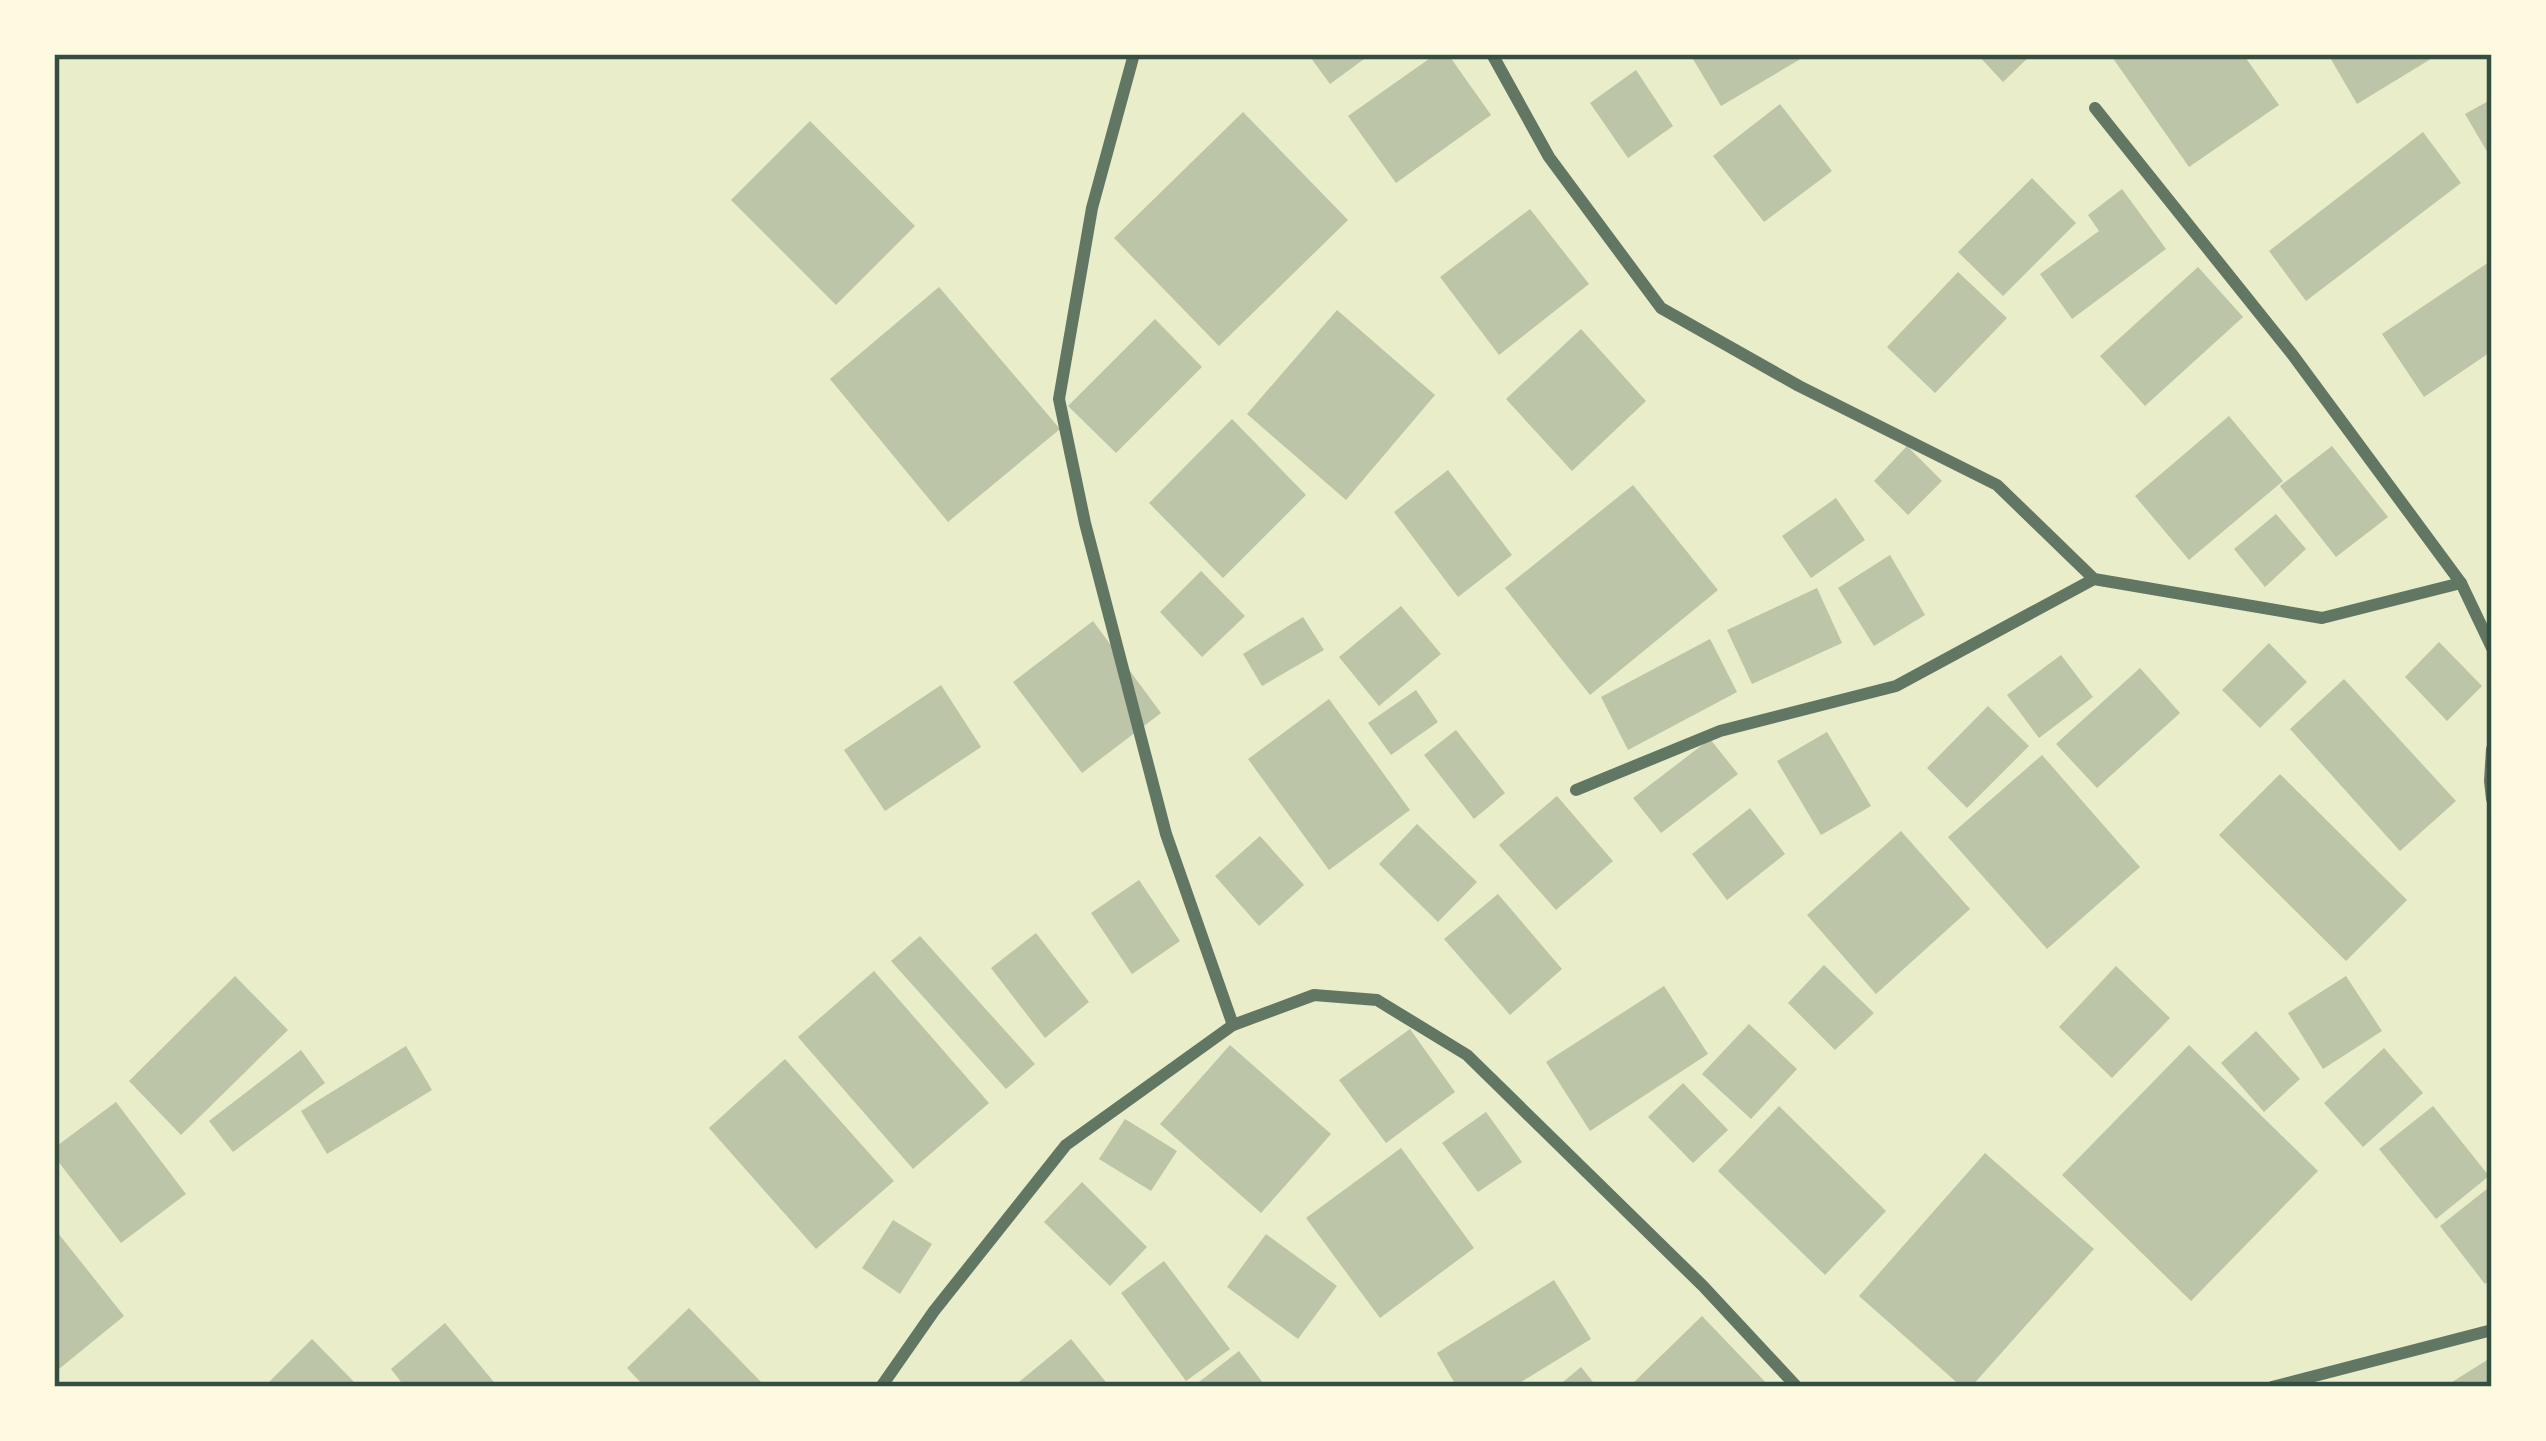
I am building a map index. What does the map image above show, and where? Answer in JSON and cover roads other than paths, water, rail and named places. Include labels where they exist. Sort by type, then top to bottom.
[{"type":"street","points":[[1134,54],[1092,208],[1059,399],[1084,523],[1166,834],[1233,1025]]},
{"type":"street","points":[[1492,54],[1549,157],[1661,308],[1799,386],[1997,484],[2094,579],[2322,618],[2461,583]]},
{"type":"street","points":[[2095,107],[2292,354],[2461,583],[2492,648]]},
{"type":"street","points":[[1576,790],[1720,731],[1896,686],[2094,579]]},
{"type":"street","points":[[2492,748],[2492,799]]},
{"type":"street","points":[[881,1387],[934,1311],[1066,1145],[1233,1025],[1314,995],[1377,1000],[1467,1055],[1703,1286],[1797,1387]]},
{"type":"street","points":[[2272,1387],[2492,1330]]}]
